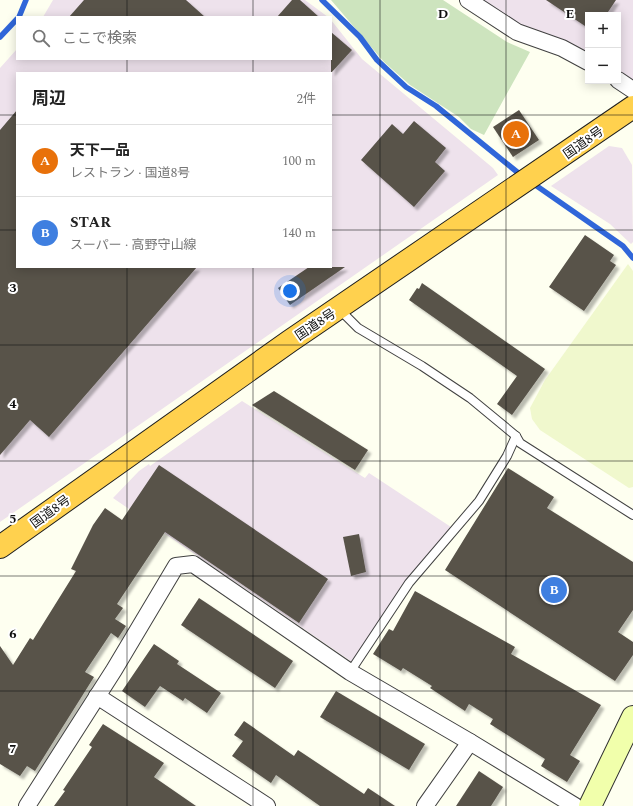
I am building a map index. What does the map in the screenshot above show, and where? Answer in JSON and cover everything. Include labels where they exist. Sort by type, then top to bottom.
[{"type":"highway","name":"国道8号","points":[[0,547],[129,454],[339,308],[633,107]]},
{"type":"main road","points":[[590,806],[633,717]]},
{"type":"street","points":[[468,0],[517,32],[562,48],[585,60]]},
{"type":"street","points":[[621,82],[633,90]]},
{"type":"street","points":[[27,806],[97,696],[176,566],[193,564],[350,672],[470,742],[575,806]]},
{"type":"street","points":[[97,696],[267,806]]},
{"type":"street","points":[[425,806],[470,742]]},
{"type":"lane","points":[[339,308],[358,328],[422,366],[470,398],[516,436],[520,443],[633,515]]},
{"type":"lane","points":[[350,672],[409,583],[479,501],[507,456],[516,436]]},
{"type":"shaded area","points":[[53,0],[305,0],[327,16],[44,16]]},
{"type":"shaded area","points":[[480,0],[633,0],[633,82],[621,75],[621,12],[585,12],[585,54],[519,25]]},
{"type":"shaded area","points":[[332,21],[362,59],[493,168],[498,175],[0,522],[0,68],[16,50],[16,60],[332,60]]},
{"type":"shaded area","points":[[609,146],[622,148],[632,165],[633,242],[631,244],[610,224],[551,186]]},
{"type":"shaded area","points":[[242,401],[365,478],[369,473],[451,527],[401,587],[352,662],[113,498],[139,471],[149,464],[150,466]]},
{"type":"green space","points":[[331,0],[443,0],[507,42],[530,52],[484,135],[471,129],[459,117],[410,85],[384,62]]},
{"type":"green space","points":[[628,264],[633,271],[633,487],[629,488],[540,430],[532,419],[530,408],[545,380]]},
{"type":"building","points":[[84,0],[186,0],[204,16],[70,16]]},
{"type":"building","points":[[292,0],[300,0],[318,16],[278,16]]},
{"type":"building","points":[[546,0],[616,0],[608,12],[585,12],[585,26]]},
{"type":"building","points":[[332,33],[352,50],[331,72],[332,60]]},
{"type":"building","points":[[519,110],[539,140],[513,157],[493,127]]},
{"type":"building","points":[[16,111],[16,268],[196,268],[49,437],[30,420],[0,455],[0,130]]},
{"type":"building","points":[[414,121],[446,148],[435,162],[445,171],[414,207],[361,160],[392,124],[403,134]]},
{"type":"building","points":[[585,235],[614,255],[610,261],[616,265],[584,311],[549,287]]},
{"type":"building","points":[[345,267],[290,305],[278,288],[308,268]]},
{"type":"building","points":[[422,283],[545,369],[512,415],[497,404],[517,376],[409,300],[417,288],[419,289]]},
{"type":"building","points":[[274,391],[368,450],[355,470],[252,405]]},
{"type":"building","points":[[159,465],[328,579],[299,623],[165,532],[117,604],[123,608],[115,619],[126,626],[118,638],[111,633],[85,672],[94,677],[35,771],[27,766],[20,776],[0,764],[0,646],[13,665],[30,638],[33,640],[76,571],[71,569],[93,525],[105,508],[122,520]]},
{"type":"building","points":[[508,468],[554,497],[547,508],[633,562],[633,610],[618,632],[633,642],[633,655],[615,681],[445,570]]},
{"type":"building","points":[[359,534],[366,572],[351,576],[343,537]]},
{"type":"building","points":[[415,591],[515,647],[511,654],[601,705],[570,755],[580,761],[567,782],[541,766],[545,759],[490,724],[493,719],[469,704],[465,711],[430,688],[432,686],[403,668],[401,671],[373,654],[389,629],[393,631]]},
{"type":"building","points":[[199,598],[293,661],[275,688],[181,625]]},
{"type":"building","points":[[154,644],[179,661],[177,664],[221,693],[207,713],[185,698],[183,701],[160,686],[145,707],[122,691]]},
{"type":"building","points":[[336,691],[425,744],[409,770],[320,717]]},
{"type":"building","points":[[244,721],[294,756],[298,750],[364,794],[368,788],[395,806],[320,806],[276,775],[271,783],[232,756],[243,741],[234,735]]},
{"type":"building","points":[[103,724],[164,763],[154,777],[196,806],[54,806],[92,747],[89,745]]},
{"type":"building","points":[[479,771],[503,787],[491,806],[456,806]]},
{"type":"waterway","points":[[19,16],[26,0]]},
{"type":"waterway","points":[[322,0],[360,37],[377,60],[406,87],[436,106],[522,176]]},
{"type":"waterway","points":[[0,37],[16,20]]},
{"type":"waterway","points":[[531,182],[623,246],[633,258]]},
{"type":"place","name":"天下一品","points":[[516,134]]},
{"type":"place","name":"STAR","points":[[554,590]]}]
